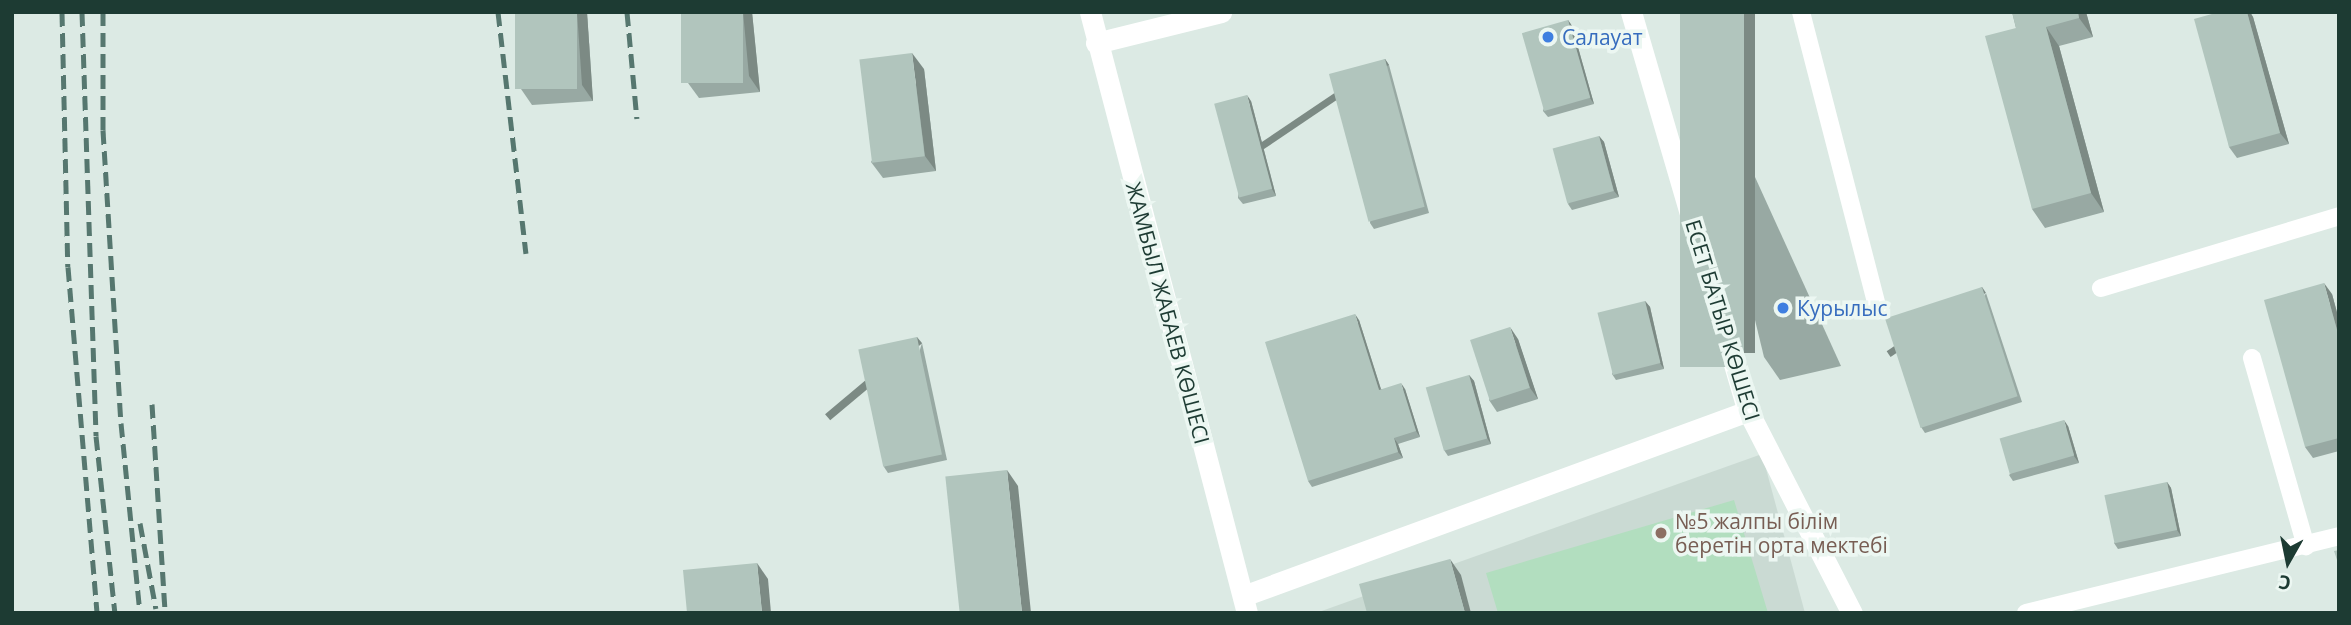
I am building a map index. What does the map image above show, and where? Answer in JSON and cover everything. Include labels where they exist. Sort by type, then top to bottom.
[{"type":"street","name":"ЖАМБЫЛ ЖАБАЕВ КӨШЕСІ","points":[[1090,12],[1245,604]]},
{"type":"street","points":[[1096,43],[1221,12]]},
{"type":"street","name":"ЕСЕТ БАТЫР КӨШЕСІ","points":[[1631,12],[1748,411],[1852,613]]},
{"type":"street","points":[[1245,604],[1748,411]]},
{"type":"lane","points":[[1801,12],[1878,310]]},
{"type":"lane","points":[[2101,288],[2339,216]]},
{"type":"lane","points":[[2252,358],[2306,546]]},
{"type":"lane","points":[[2026,613],[2339,536]]},
{"type":"shaded area","name":"№5 жалпы білім беретін орта мектебі","points":[[1762,454],[1805,613],[1316,613]]},
{"type":"green space","points":[[1734,500],[1768,613],[1498,613],[1486,573]]},
{"type":"building","points":[[515,12],[577,12],[577,89],[515,89]]},
{"type":"building","points":[[681,12],[743,12],[743,83],[681,83]]},
{"type":"building","points":[[1680,12],[1744,12],[1744,367],[1680,367]]},
{"type":"building","points":[[2012,12],[2078,12],[2079,18],[2046,27],[2091,193],[2032,209],[1985,36],[2016,28]]},
{"type":"building","points":[[2219,12],[2247,12],[2280,133],[2229,147],[2194,19]]},
{"type":"building","points":[[1568,20],[1590,98],[1544,111],[1522,33]]},
{"type":"building","points":[[912,53],[925,156],[872,163],[859,59]]},
{"type":"building","points":[[1385,59],[1425,207],[1369,222],[1329,74]]},
{"type":"building","points":[[1247,95],[1272,189],[1239,197],[1214,104]]},
{"type":"building","points":[[1599,136],[1614,191],[1567,203],[1553,148]]},
{"type":"building","points":[[2324,283],[2339,337],[2339,438],[2305,447],[2264,300]]},
{"type":"building","points":[[1982,287],[2018,396],[1921,428],[1885,319]]},
{"type":"building","points":[[1645,301],[1660,363],[1613,375],[1597,313]]},
{"type":"building","points":[[1355,314],[1379,390],[1401,383],[1416,431],[1394,438],[1398,452],[1308,481],[1265,342]]},
{"type":"building","points":[[1510,327],[1530,388],[1490,401],[1470,340]]},
{"type":"building","points":[[917,337],[942,454],[883,467],[858,349]]},
{"type":"building","points":[[1469,375],[1487,438],[1444,451],[1426,387]]},
{"type":"building","points":[[2064,420],[2074,456],[2010,474],[2000,438]]},
{"type":"building","points":[[1007,470],[1022,613],[960,613],[945,476]]},
{"type":"building","points":[[2167,482],[2177,530],[2115,543],[2104,495]]},
{"type":"building","points":[[2339,550],[2339,566],[2334,551]]},
{"type":"building","points":[[1450,559],[1465,613],[1367,613],[1359,584]]},
{"type":"building","points":[[757,563],[762,613],[687,613],[683,570]]},
{"type":"railway","points":[[62,12],[68,267],[97,613]]},
{"type":"railway","points":[[82,12],[96,436],[115,613]]},
{"type":"railway","points":[[103,12],[103,130],[121,423],[140,613]]},
{"type":"railway","points":[[498,12],[526,253]]},
{"type":"railway","points":[[627,12],[637,119]]},
{"type":"railway","points":[[152,404],[165,613]]},
{"type":"railway","points":[[140,523],[156,609]]},
{"type":"place","name":"Салауат","points":[[1548,37]]},
{"type":"place","name":"Курылыс","points":[[1783,308]]},
{"type":"place","name":"№5 жалпы білім беретін орта мектебі","points":[[1661,533]]}]
